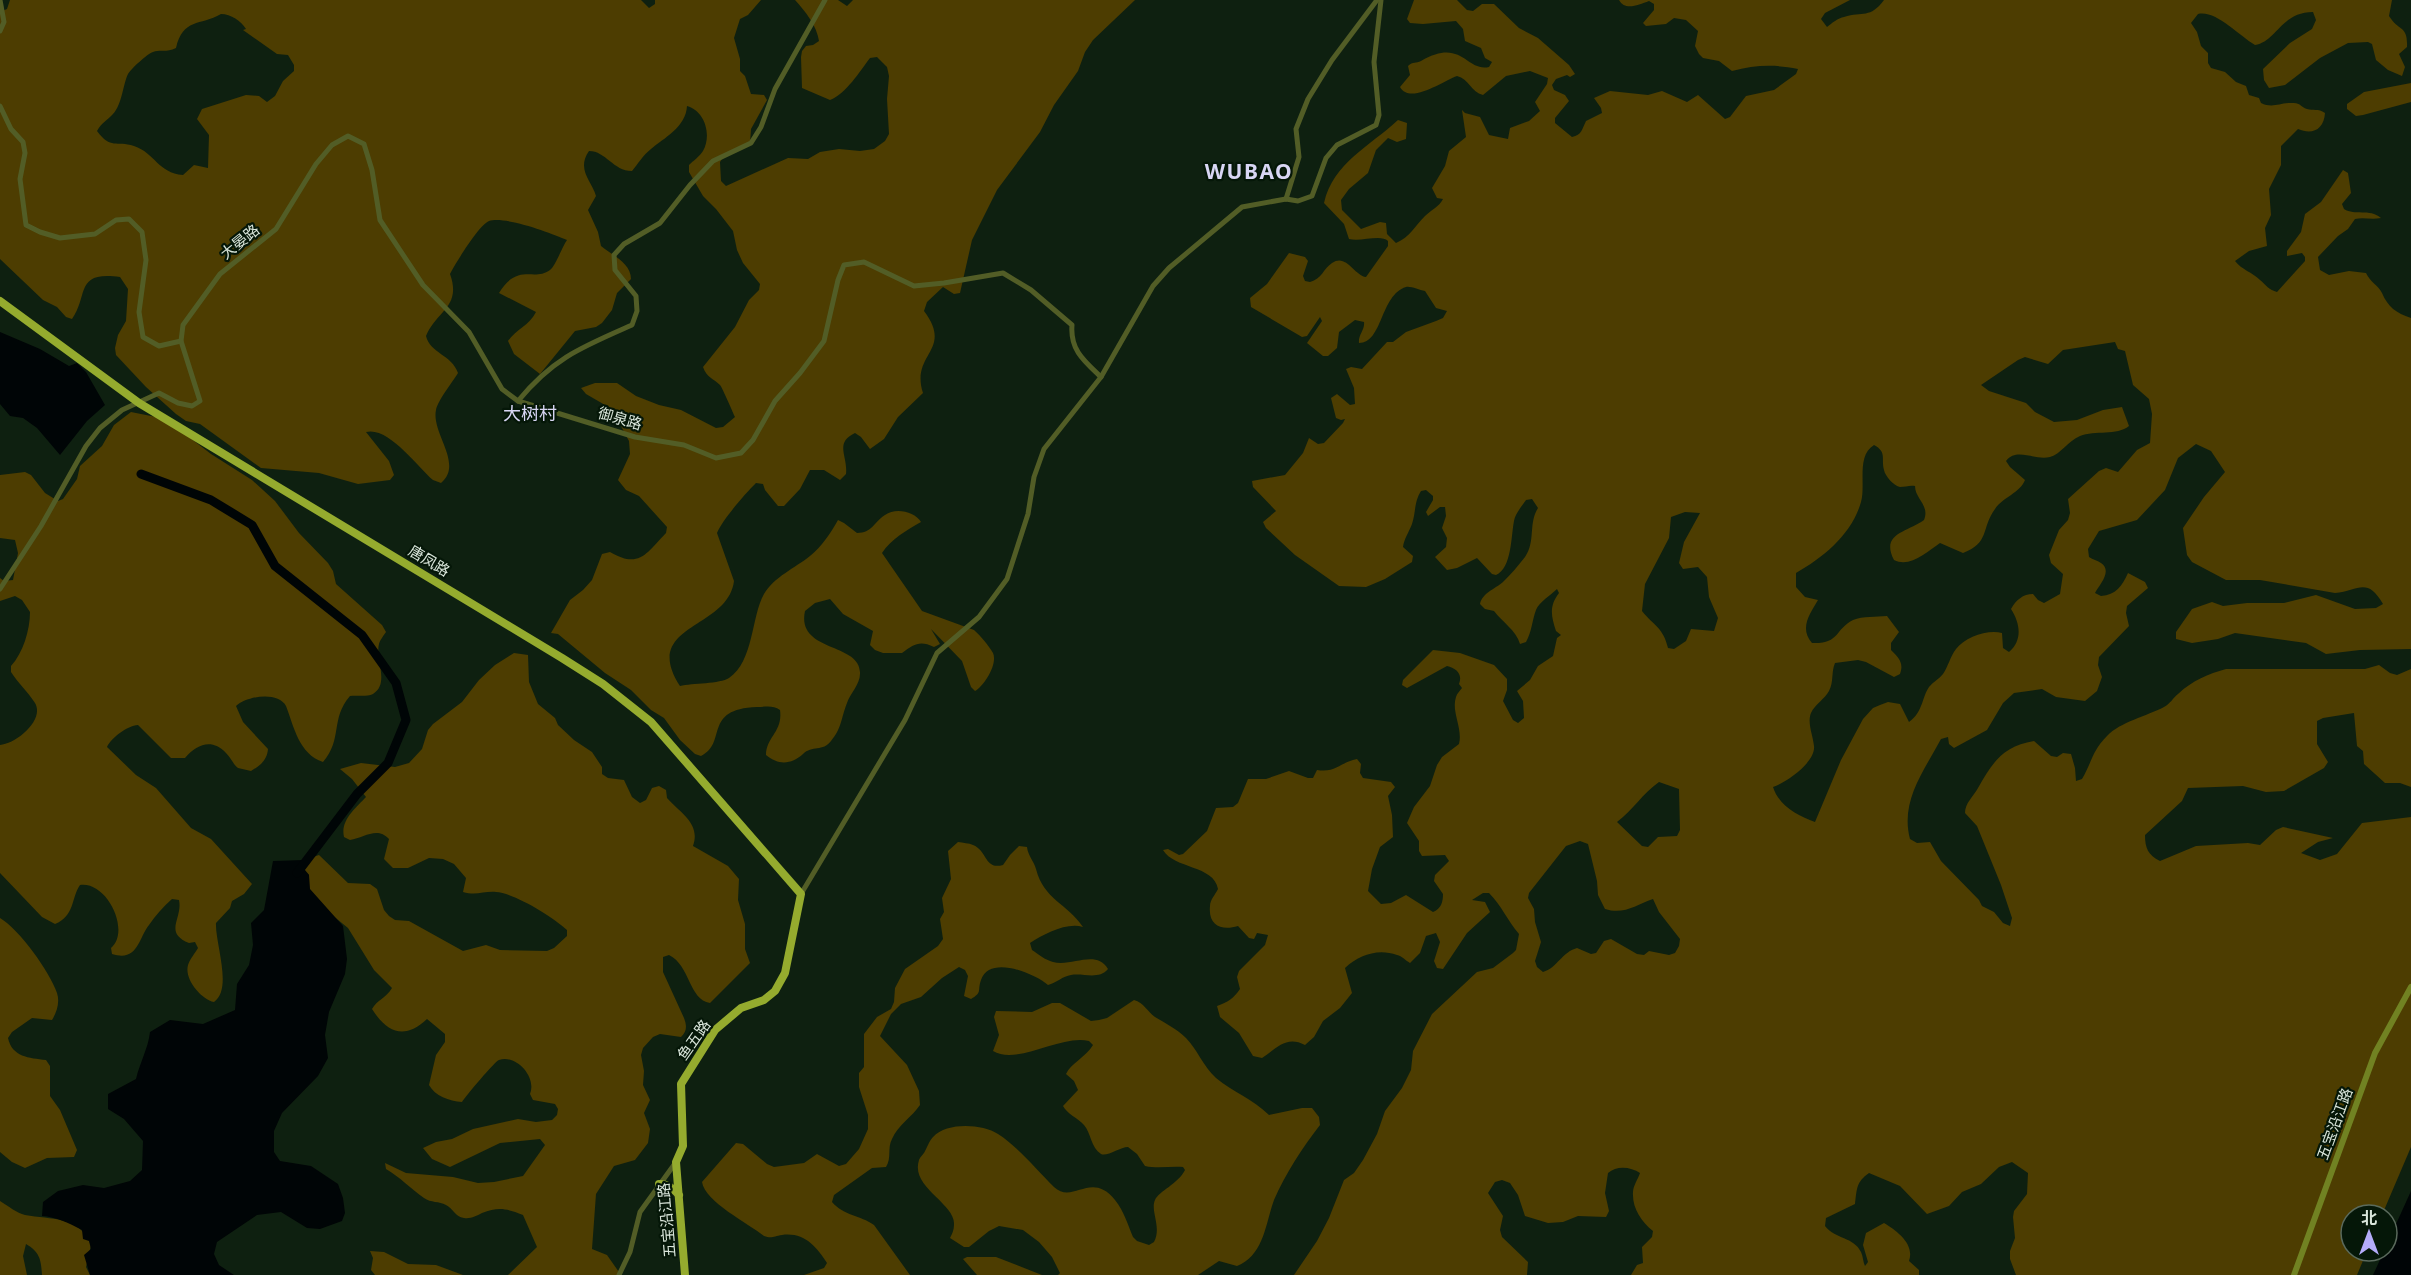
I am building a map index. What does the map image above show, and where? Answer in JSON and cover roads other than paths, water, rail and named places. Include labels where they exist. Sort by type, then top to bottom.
[{"type":"highway","name":"唐凤路","points":[[0,301],[139,403],[603,684],[651,722],[801,894]]},
{"type":"highway","name":"鱼五路","points":[[676,1162],[683,1146],[681,1084],[715,1030],[741,1008],[764,1000],[775,991],[785,973],[801,894]]},
{"type":"highway","name":"五宝沿江路","points":[[676,1162],[685,1275]]},
{"type":"highway","points":[[659,1184],[672,1187],[679,1195]]},
{"type":"main road","name":"五宝沿江路","points":[[2294,1275],[2375,1053],[2411,987]]},
{"type":"street","points":[[0,0],[4,22],[0,31]]},
{"type":"street","points":[[518,401],[538,377],[578,349],[632,325],[637,311],[636,296],[615,270],[614,255],[624,244],[660,223],[713,161],[751,143],[761,127],[775,89],[825,0]]},
{"type":"street","points":[[801,894],[905,720],[937,653],[979,617],[1007,579],[1028,514],[1034,477],[1044,449],[1101,377],[1153,286],[1168,268],[1242,207],[1286,199],[1298,201],[1312,196],[1326,158],[1337,145],[1376,125],[1380,115],[1374,62],[1379,0]]},
{"type":"street","points":[[1286,199],[1299,157],[1296,129],[1308,99],[1332,60],[1379,0]]},
{"type":"street","points":[[0,106],[11,129],[23,142],[25,153],[20,179],[26,225],[60,238],[95,234],[116,220],[129,219],[142,232],[146,260],[139,312],[143,337],[159,346],[181,341],[200,401],[192,406],[178,403],[159,393],[114,416],[100,428],[86,446],[41,526],[0,589]]},
{"type":"street","name":"大晏路","points":[[181,341],[183,325],[220,274],[276,229],[316,164],[332,145],[348,136],[364,144],[372,170],[380,220],[423,285],[469,332],[502,389],[518,401]]},
{"type":"street","name":"御泉路","points":[[518,401],[635,437],[684,445],[716,458],[741,453],[753,440],[775,400],[800,373],[824,341],[838,280],[844,265],[864,262],[914,286],[1003,273],[1031,290],[1072,325],[1071,331],[1078,356],[1101,377]]},
{"type":"street","points":[[619,1275],[630,1252],[640,1212],[676,1162]]},
{"type":"waterway","points":[[141,474],[211,500],[252,525],[275,566],[362,635],[396,683],[406,720],[388,763],[357,794],[297,873]]},
{"type":"district","name":"WUBAO","points":[[1249,172]]},
{"type":"district","name":"大树村","points":[[530,414]]}]
